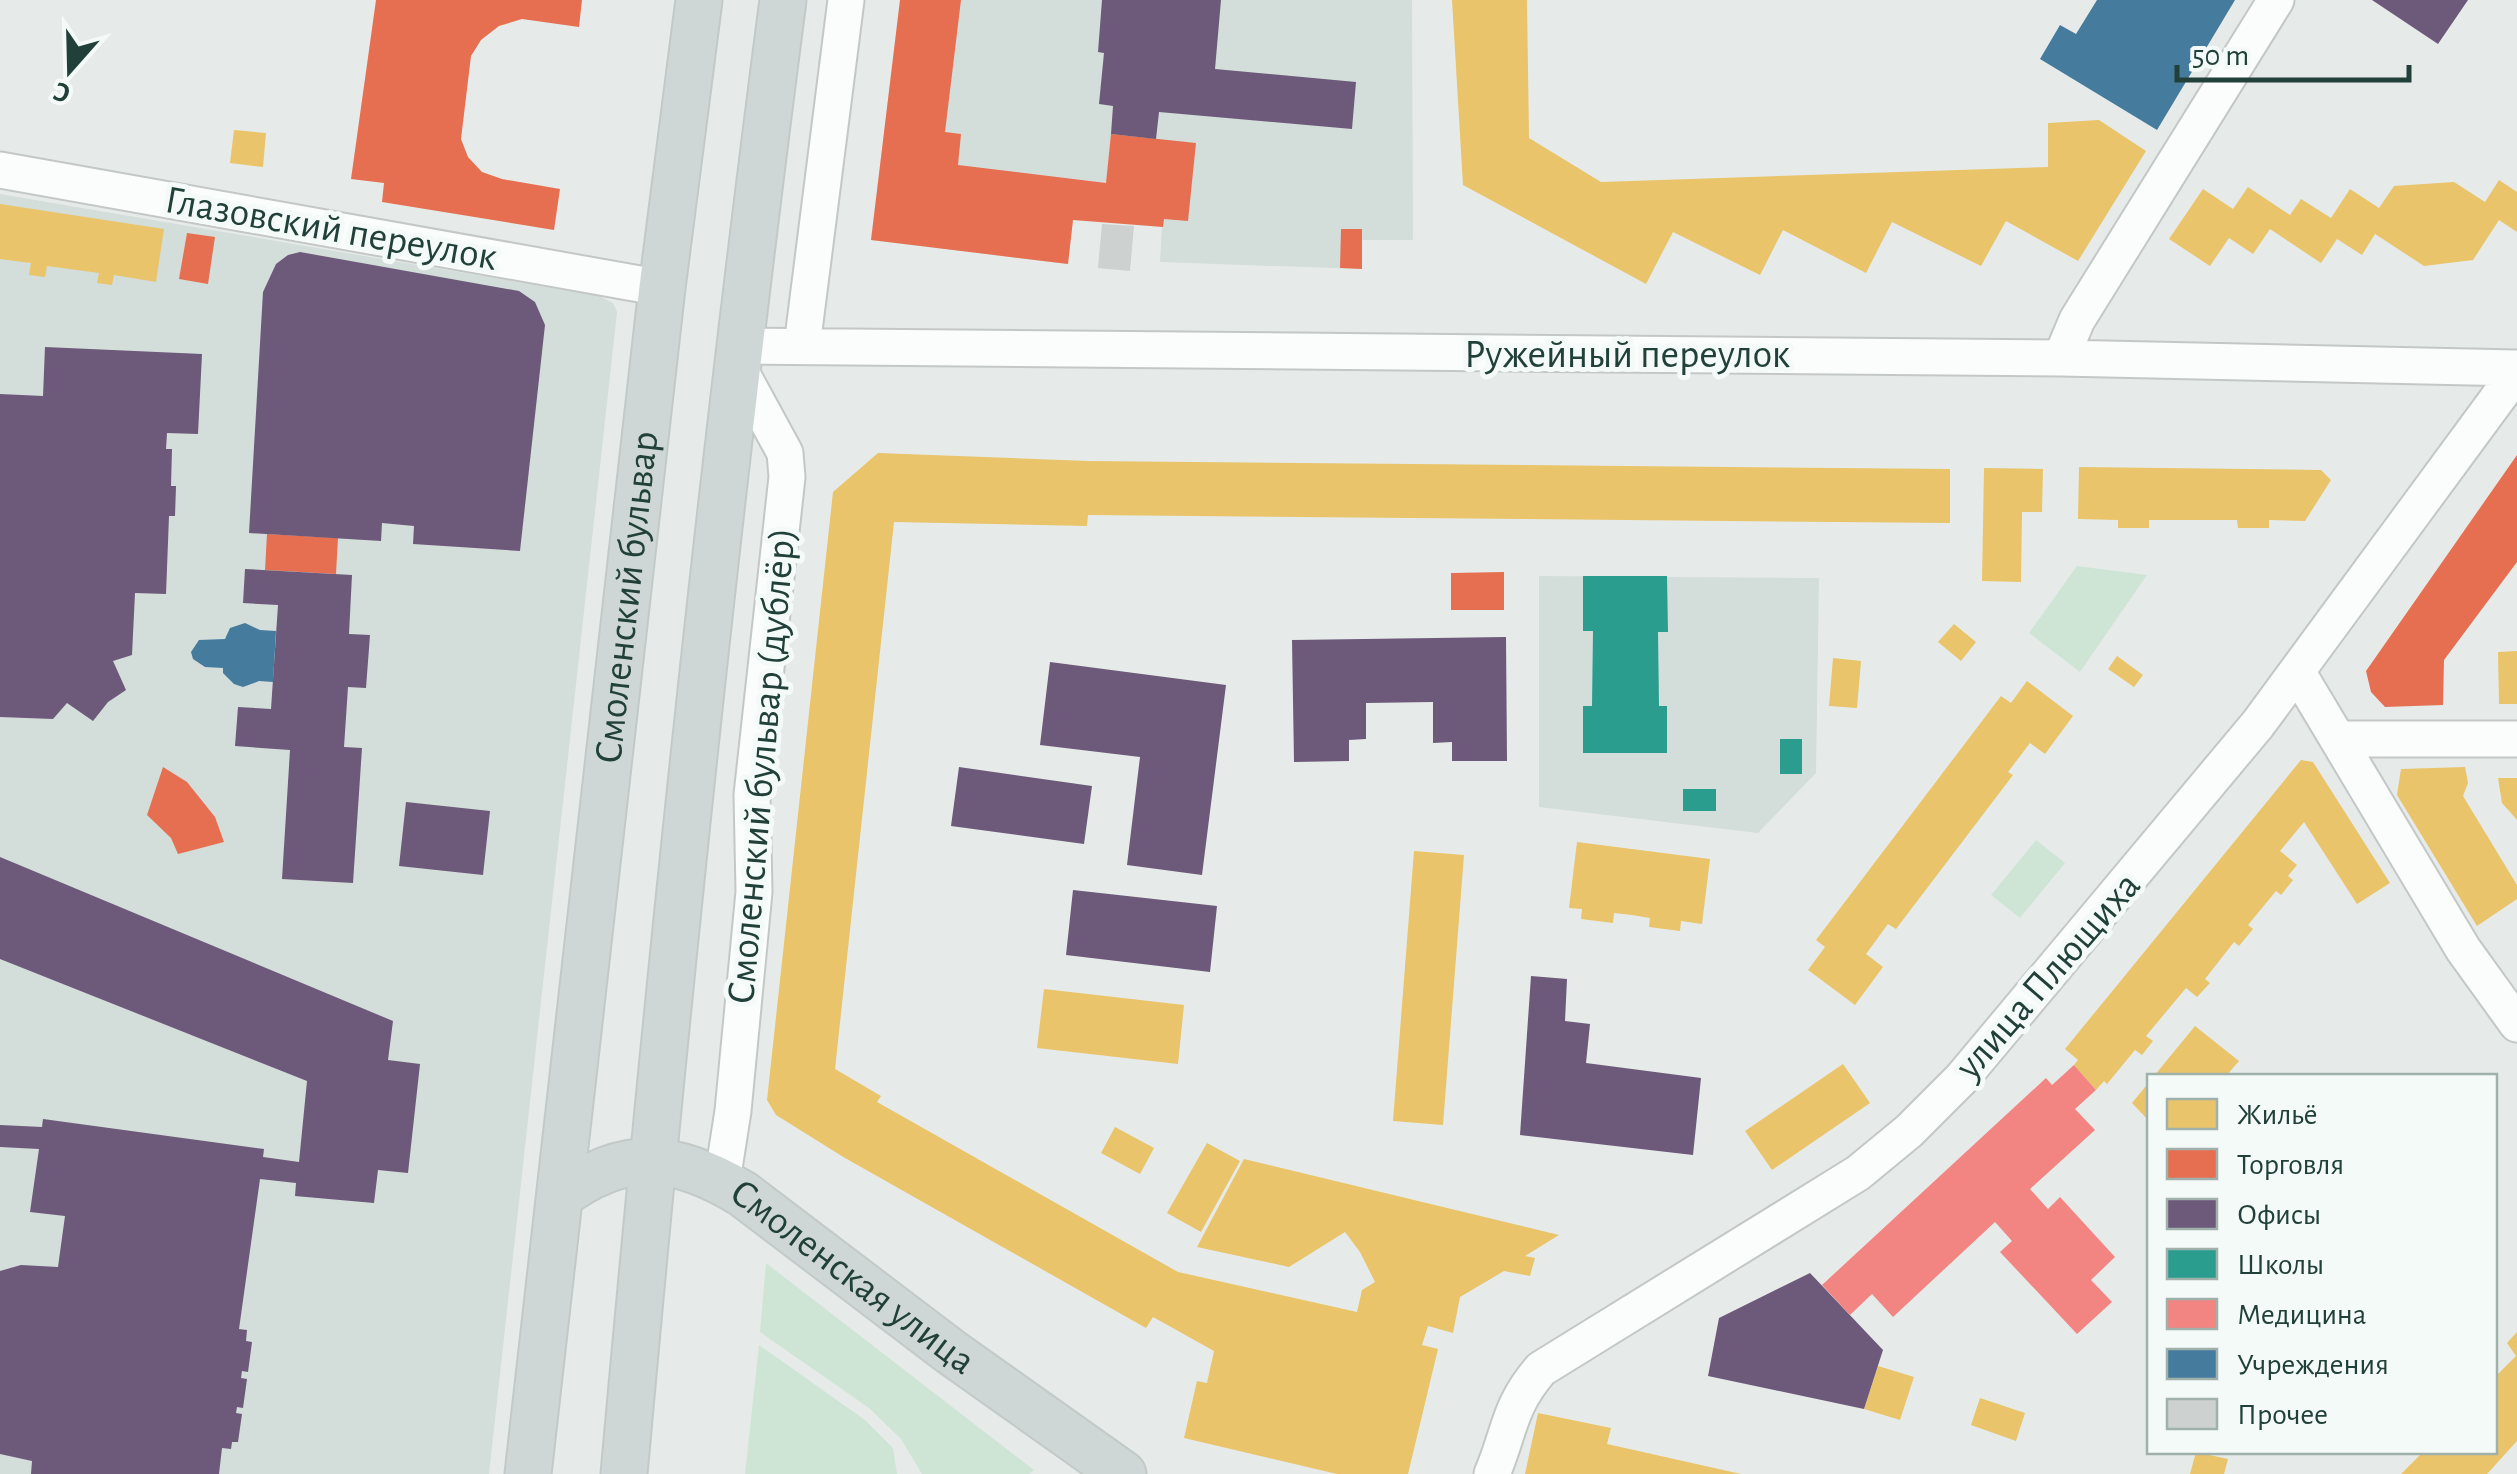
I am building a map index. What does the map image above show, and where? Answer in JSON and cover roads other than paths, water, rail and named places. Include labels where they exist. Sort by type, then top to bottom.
[{"type":"main road","name":"Смоленский бульвар","points":[[528,1474],[662,288],[699,0]]},
{"type":"main road","name":"Смоленский бульвар","points":[[624,1474],[652,1161],[736,354],[783,0]]},
{"type":"main road","name":"Смоленская улица","points":[[560,1196],[589,1174],[617,1164],[652,1161],[682,1166],[722,1181],[1122,1474]]},
{"type":"street","points":[[802,346],[846,0]]},
{"type":"street","points":[[2061,358],[2076,320],[2276,0]]},
{"type":"street","name":"Глазовский переулок","points":[[0,170],[662,288]]},
{"type":"street","name":"Ружейный переулок","points":[[736,354],[802,346],[2061,358],[2517,370]]},
{"type":"street","name":"Смоленский бульвар (дублёр)","points":[[722,1181],[754,892],[752,795],[787,478],[784,453],[736,354]]},
{"type":"street","name":"улица Плющиха","points":[[1492,1474],[1510,1413],[1522,1390],[1540,1369],[1858,1172],[1909,1131],[2012,1022],[2298,673],[2517,370]]},
{"type":"street","points":[[2298,673],[2464,949],[2517,1024]]},
{"type":"street","points":[[2338,739],[2517,738]]}]
